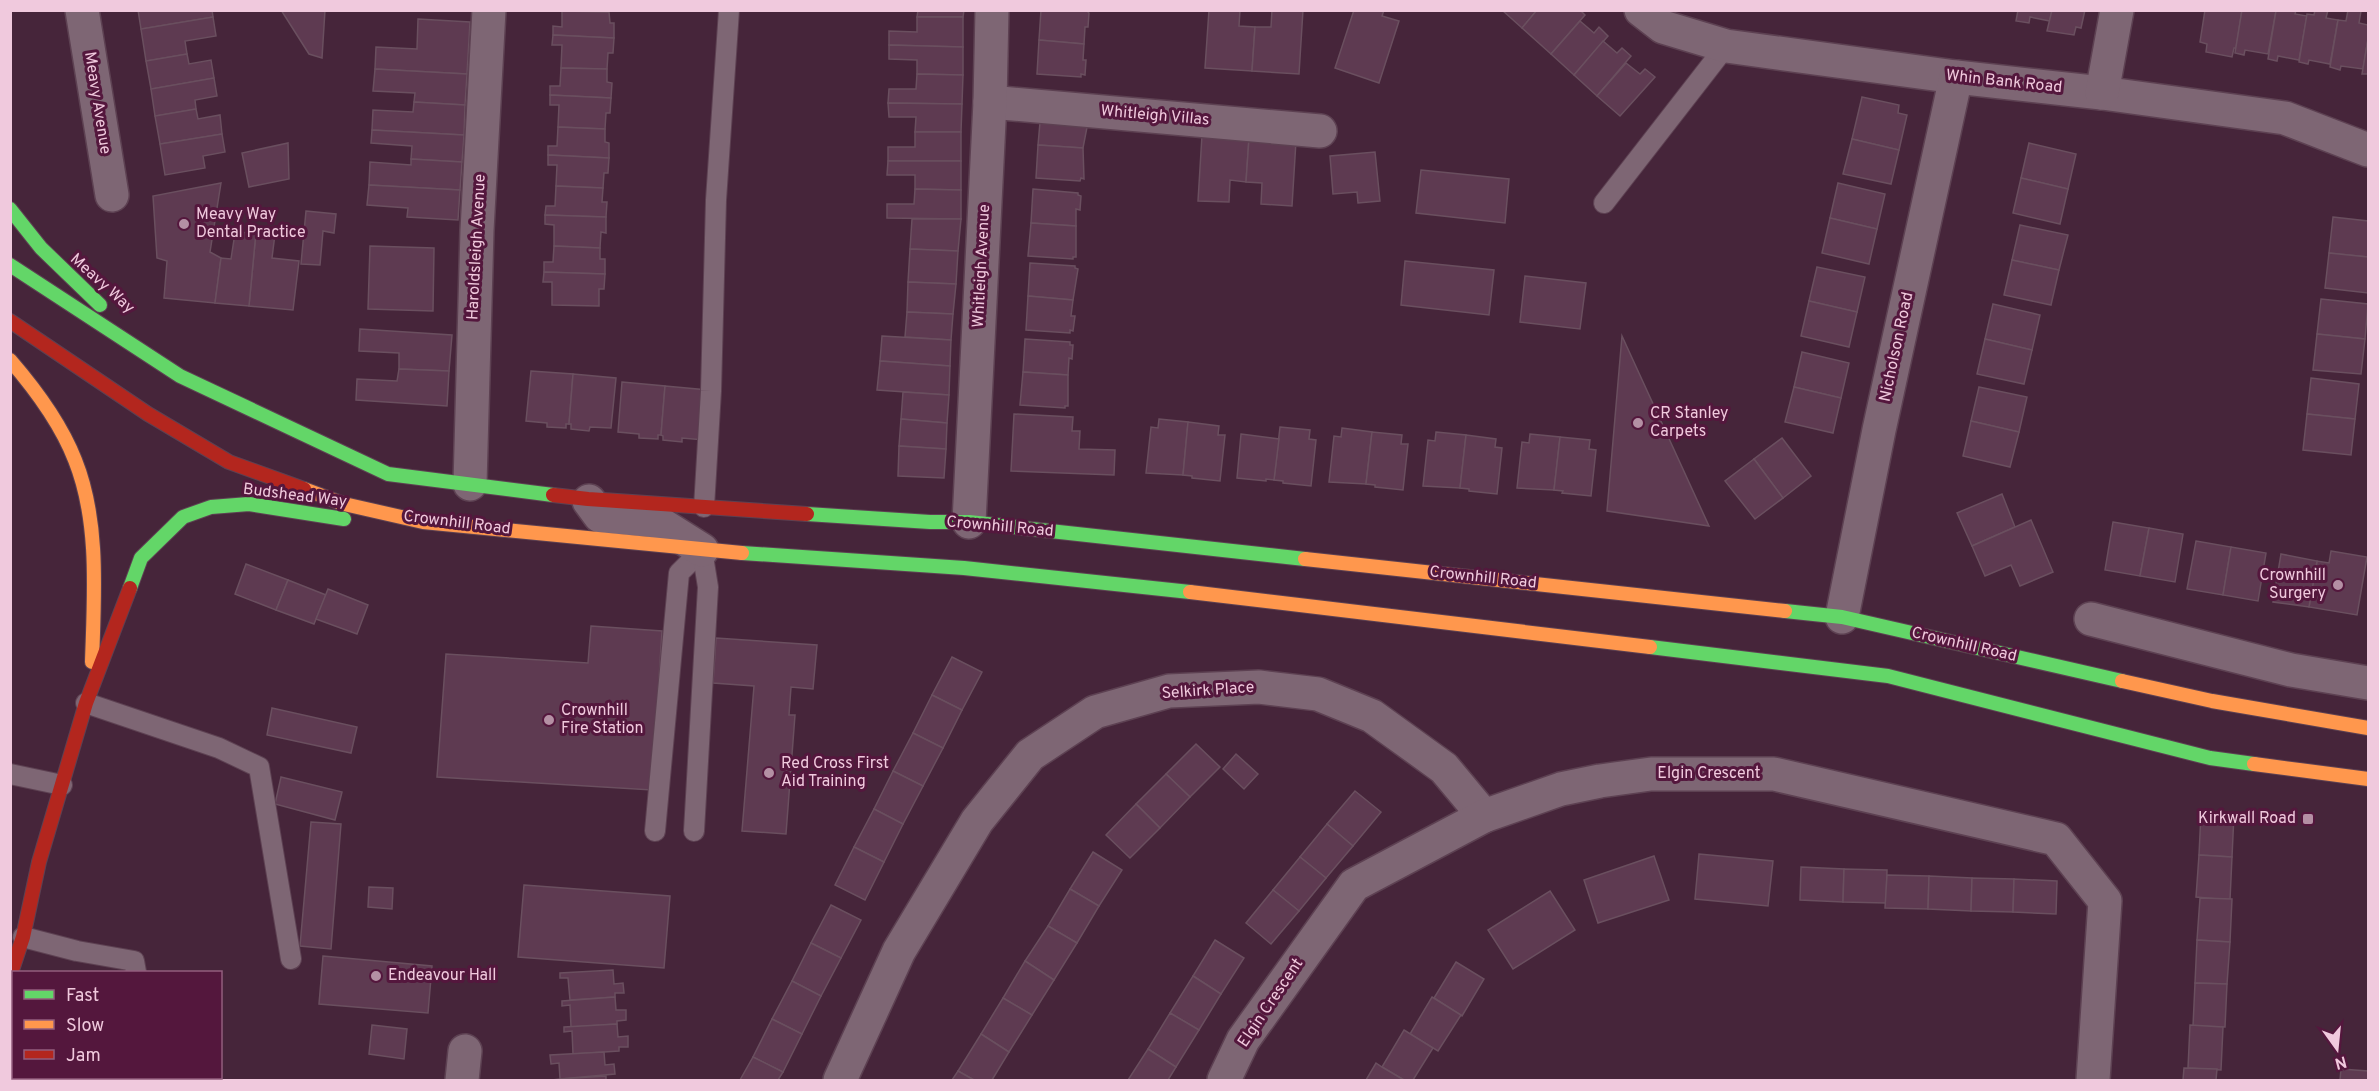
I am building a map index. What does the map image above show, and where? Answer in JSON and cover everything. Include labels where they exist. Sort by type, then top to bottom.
[{"type":"main road","name":"Meavy Way","points":[[10,208],[52,261],[180,376]]},
{"type":"main road","name":"Crownhill Road","points":[[10,265],[180,376],[388,474],[588,499],[930,522],[969,522],[1842,617],[2212,702],[2367,728]]},
{"type":"main road","name":"Crownhill Road","points":[[10,321],[148,414],[229,462],[344,504],[423,522],[702,549],[1082,579],[1888,676],[2210,758],[2368,779]]},
{"type":"main road","name":"Budshead Way","points":[[10,360],[57,424],[80,471],[92,529],[93,621],[88,695]]},
{"type":"main road","name":"Budshead Way","points":[[10,976],[23,937],[39,862],[88,695],[141,558],[183,517],[211,507],[249,504],[338,519],[423,522]]},
{"type":"street","name":"Meavy Avenue","points":[[82,10],[112,195]]},
{"type":"street","name":"Haroldsleigh Avenue","points":[[470,484],[474,306],[489,10]]},
{"type":"street","name":"Whitleigh Avenue","points":[[969,522],[990,102],[992,10]]},
{"type":"street","name":"Whin Bank Road","points":[[1641,10],[1663,27],[1726,46],[2285,118],[2368,150]]},
{"type":"street","points":[[2102,93],[2117,10]]},
{"type":"street","name":"Nicholson Road","points":[[1842,617],[1881,419],[1956,77]]},
{"type":"street","name":"Whitleigh Villas","points":[[990,102],[1320,131]]},
{"type":"street","name":"Crownhill Road","points":[[588,499],[600,516],[656,521],[702,549]]},
{"type":"street","points":[[2091,620],[2291,670],[2368,683]]},
{"type":"street","name":"Selkirk Place","points":[[840,1080],[899,951],[977,821],[1030,755],[1095,712],[1169,691],[1258,687],[1318,694],[1372,716],[1444,768],[1484,816]]},
{"type":"street","points":[[2367,728],[2368,693]]},
{"type":"street","name":"Elgin Crescent","points":[[1224,1080],[1243,1040],[1354,885],[1484,816],[1562,789],[1651,774],[1774,774],[2056,839],[2105,901],[2093,1080]]},
{"type":"lane","points":[[704,507],[711,391],[716,200],[729,10]]},
{"type":"lane","points":[[1604,203],[1726,46]]},
{"type":"lane","points":[[655,831],[679,573],[702,549]]},
{"type":"lane","points":[[694,831],[708,587],[702,549]]},
{"type":"lane","points":[[88,695],[259,766],[291,959]]},
{"type":"lane","points":[[10,774],[62,785]]},
{"type":"lane","points":[[23,937],[77,951],[134,961],[136,971]]},
{"type":"building","points":[[138,10],[212,10],[213,17],[141,29]]},
{"type":"building","points":[[281,10],[325,10],[322,58],[309,54]]},
{"type":"building","points":[[918,10],[964,10],[963,17],[917,17]]},
{"type":"building","points":[[1041,10],[1086,10],[1089,13],[1084,44],[1039,40]]},
{"type":"building","points":[[1209,10],[1240,10],[1239,26],[1255,27],[1252,71],[1205,68]]},
{"type":"building","points":[[1272,10],[1303,10],[1299,74],[1252,71],[1255,27],[1271,27]]},
{"type":"building","points":[[1354,10],[1384,10],[1382,16],[1399,21],[1379,83],[1335,68]]},
{"type":"building","points":[[1502,10],[1537,10],[1522,28]]},
{"type":"building","points":[[1537,10],[1580,10],[1585,15],[1551,54],[1522,28]]},
{"type":"building","points":[[2018,10],[2052,10],[2050,21],[2030,17],[2029,23],[2016,21]]},
{"type":"building","points":[[2052,10],[2085,10],[2081,28],[2076,27],[2074,35],[2047,31]]},
{"type":"building","points":[[2205,10],[2242,10],[2236,48],[2234,48],[2232,57],[2206,52],[2207,44],[2200,42]]},
{"type":"building","points":[[2242,10],[2276,11],[2268,54],[2245,50],[2244,55],[2235,53]]},
{"type":"building","points":[[2296,10],[2295,14],[2307,16],[2299,60],[2278,56],[2277,61],[2268,59],[2276,11]]},
{"type":"building","points":[[2315,10],[2328,10],[2326,18],[2338,20],[2330,64],[2309,60],[2308,64],[2299,62],[2307,14],[2314,15]]},
{"type":"building","points":[[2348,10],[2361,11],[2359,23],[2368,25],[2363,69],[2341,66],[2340,70],[2330,67],[2338,20],[2346,21]]},
{"type":"building","points":[[562,11],[609,12],[610,23],[614,23],[614,38],[553,35],[553,26],[562,27]]},
{"type":"building","points":[[213,17],[216,36],[185,41],[187,54],[146,61],[141,29]]},
{"type":"building","points":[[917,17],[963,17],[963,47],[889,45],[889,31],[917,32]]},
{"type":"building","points":[[418,19],[470,22],[467,74],[375,69],[376,47],[417,49]]},
{"type":"building","points":[[1580,21],[1594,33],[1599,27],[1608,36],[1574,75],[1551,54]]},
{"type":"building","points":[[553,35],[614,38],[613,53],[608,53],[607,69],[561,68],[562,45],[552,45]]},
{"type":"building","points":[[2368,39],[2368,74],[2362,74]]},
{"type":"building","points":[[1039,40],[1084,44],[1085,75],[1081,74],[1081,77],[1037,74]]},
{"type":"building","points":[[1603,41],[1617,53],[1622,48],[1631,56],[1597,96],[1574,75]]},
{"type":"building","points":[[889,45],[963,47],[963,75],[917,74],[917,60],[889,59]]},
{"type":"building","points":[[187,54],[189,64],[211,60],[214,78],[151,89],[146,61]]},
{"type":"building","points":[[1626,63],[1640,74],[1645,69],[1655,77],[1620,116],[1597,96]]},
{"type":"building","points":[[561,68],[607,69],[607,82],[612,83],[611,98],[550,95],[550,86],[560,86]]},
{"type":"building","points":[[375,69],[467,74],[465,105],[414,102],[415,93],[373,91]]},
{"type":"building","points":[[917,74],[963,75],[962,104],[888,103],[889,89],[916,89]]},
{"type":"building","points":[[214,78],[217,96],[195,100],[196,109],[155,116],[151,89]]},
{"type":"building","points":[[550,95],[611,98],[610,113],[606,113],[605,129],[558,127],[559,105],[550,105]]},
{"type":"building","points":[[1862,97],[1899,105],[1898,113],[1907,115],[1899,150],[1852,139]]},
{"type":"building","points":[[414,102],[465,105],[464,135],[372,130],[373,110],[413,112]]},
{"type":"building","points":[[888,103],[962,104],[961,132],[915,132],[916,117],[889,117]]},
{"type":"building","points":[[196,109],[198,119],[220,115],[222,134],[160,144],[155,116]]},
{"type":"building","points":[[1041,111],[1089,117],[1083,148],[1038,145]]},
{"type":"building","points":[[558,127],[605,129],[605,142],[609,143],[609,158],[548,155],[548,146],[557,146]]},
{"type":"building","points":[[372,130],[464,135],[462,162],[411,159],[412,146],[371,143]]},
{"type":"building","points":[[915,132],[961,132],[961,161],[888,161],[888,147],[915,147]]},
{"type":"building","points":[[222,134],[225,152],[203,156],[205,168],[165,175],[160,144]]},
{"type":"building","points":[[1202,135],[1249,138],[1246,182],[1230,180],[1229,202],[1198,201]]},
{"type":"building","points":[[1249,138],[1296,141],[1292,206],[1261,204],[1262,183],[1246,182]]},
{"type":"building","points":[[1852,139],[1899,150],[1891,184],[1843,174]]},
{"type":"building","points":[[288,143],[289,179],[249,187],[242,153]]},
{"type":"building","points":[[2029,143],[2076,154],[2068,189],[2021,178]]},
{"type":"building","points":[[1038,145],[1083,148],[1084,179],[1081,178],[1080,181],[1036,178]]},
{"type":"building","points":[[1375,152],[1380,201],[1358,203],[1357,192],[1333,194],[1330,156]]},
{"type":"building","points":[[548,155],[609,158],[608,173],[604,173],[603,188],[556,186],[557,165],[548,165]]},
{"type":"building","points":[[411,159],[462,162],[460,190],[369,185],[370,162],[411,165]]},
{"type":"building","points":[[888,161],[961,161],[961,190],[915,189],[915,175],[887,175]]},
{"type":"building","points":[[1421,170],[1509,179],[1505,223],[1416,213]]},
{"type":"building","points":[[2021,178],[2068,189],[2060,224],[2013,213]]},
{"type":"building","name":"Meavy Way Dental Practice","points":[[221,183],[210,252],[221,258],[215,303],[164,298],[167,261],[157,258],[153,196]]},
{"type":"building","points":[[1838,183],[1885,194],[1877,229],[1830,218]]},
{"type":"building","points":[[369,185],[460,190],[458,220],[407,217],[408,208],[367,205]]},
{"type":"building","points":[[556,186],[603,188],[602,202],[607,202],[606,217],[545,215],[546,206],[555,206]]},
{"type":"building","points":[[915,189],[961,190],[961,219],[887,218],[887,204],[914,204]]},
{"type":"building","points":[[1033,189],[1078,193],[1081,196],[1080,210],[1076,209],[1076,226],[1031,223]]},
{"type":"building","points":[[306,211],[336,214],[334,233],[323,231],[320,265],[301,264]]},
{"type":"building","points":[[545,215],[606,217],[606,233],[601,232],[600,248],[554,246],[554,225],[545,224]]},
{"type":"building","points":[[2333,217],[2368,221],[2368,257],[2329,253]]},
{"type":"building","points":[[1830,218],[1877,229],[1869,264],[1822,253]]},
{"type":"building","points":[[912,219],[961,219],[958,251],[910,249]]},
{"type":"building","points":[[1031,223],[1076,226],[1076,257],[1073,259],[1028,256]]},
{"type":"building","points":[[2020,225],[2068,235],[2059,270],[2012,260]]},
{"type":"building","points":[[256,232],[275,234],[272,258],[299,261],[293,310],[249,306]]},
{"type":"building","points":[[256,232],[249,306],[215,303],[221,258],[231,259],[235,233]]},
{"type":"building","points":[[370,246],[434,248],[433,311],[368,309]]},
{"type":"building","points":[[554,246],[600,248],[600,259],[605,259],[605,274],[544,272],[544,262],[553,262]]},
{"type":"building","points":[[910,249],[958,251],[956,284],[908,282]]},
{"type":"building","points":[[2329,253],[2368,257],[2368,293],[2325,288]]},
{"type":"building","points":[[2012,260],[2059,270],[2051,305],[2004,295]]},
{"type":"building","points":[[1405,261],[1494,270],[1489,315],[1401,305]]},
{"type":"building","points":[[1030,263],[1075,266],[1078,269],[1073,300],[1028,296]]},
{"type":"building","points":[[1817,267],[1865,277],[1857,312],[1809,301]]},
{"type":"building","points":[[544,272],[605,274],[604,289],[599,289],[599,306],[552,305],[552,282],[543,282]]},
{"type":"building","points":[[1525,276],[1586,283],[1580,329],[1520,322]]},
{"type":"building","points":[[908,282],[956,284],[953,314],[907,312]]},
{"type":"building","points":[[1028,296],[1073,300],[1071,316],[1075,316],[1073,331],[1070,330],[1070,333],[1026,330]]},
{"type":"building","points":[[2321,299],[2368,304],[2365,339],[2317,334]]},
{"type":"building","points":[[1809,301],[1857,312],[1849,347],[1801,336]]},
{"type":"building","points":[[1993,304],[2040,315],[2032,350],[1985,339]]},
{"type":"building","points":[[907,312],[953,314],[951,340],[905,337]]},
{"type":"building","points":[[360,329],[452,335],[449,371],[399,369],[399,353],[359,351]]},
{"type":"building","points":[[2317,334],[2365,339],[2361,374],[2313,370]]},
{"type":"building","points":[[882,336],[951,340],[950,366],[880,361]]},
{"type":"building","name":"CR Stanley Carpets","points":[[1622,336],[1709,526],[1607,511]]},
{"type":"building","points":[[1025,339],[1070,342],[1070,345],[1073,345],[1072,359],[1069,358],[1068,375],[1023,372]]},
{"type":"building","points":[[1985,339],[2032,350],[2024,384],[1977,374]]},
{"type":"building","points":[[1802,352],[1849,363],[1841,398],[1794,387]]},
{"type":"building","points":[[880,361],[950,366],[949,395],[877,390]]},
{"type":"building","points":[[399,369],[449,371],[447,406],[356,400],[357,379],[397,381]]},
{"type":"building","points":[[531,371],[573,374],[569,424],[566,424],[566,428],[547,427],[547,423],[526,421]]},
{"type":"building","points":[[1023,372],[1068,375],[1068,406],[1065,408],[1020,405]]},
{"type":"building","points":[[573,374],[616,378],[611,428],[590,427],[589,431],[571,429],[571,424],[569,424]]},
{"type":"building","points":[[2311,378],[2359,384],[2355,419],[2307,414]]},
{"type":"building","points":[[622,382],[665,386],[661,435],[658,435],[658,439],[639,438],[639,434],[618,432]]},
{"type":"building","points":[[665,386],[708,390],[704,440],[682,438],[682,442],[663,440],[661,435]]},
{"type":"building","points":[[1794,387],[1841,398],[1833,433],[1785,422]]},
{"type":"building","points":[[1979,387],[2027,397],[2019,432],[1971,421]]},
{"type":"building","points":[[903,392],[949,395],[947,423],[901,419]]},
{"type":"building","points":[[1014,414],[1073,417],[1072,431],[1080,431],[1079,449],[1115,450],[1114,475],[1011,471]]},
{"type":"building","points":[[2307,414],[2355,419],[2351,455],[2303,450]]},
{"type":"building","points":[[901,419],[947,423],[946,449],[899,446]]},
{"type":"building","points":[[1159,419],[1188,422],[1183,475],[1146,473],[1151,427],[1158,428]]},
{"type":"building","points":[[1971,421],[2019,432],[2010,467],[1963,456]]},
{"type":"building","points":[[1188,422],[1219,426],[1218,435],[1225,435],[1220,481],[1183,475]]},
{"type":"building","points":[[1280,427],[1310,430],[1309,439],[1316,440],[1311,486],[1274,480]]},
{"type":"building","points":[[1342,428],[1372,432],[1366,484],[1329,482],[1334,436],[1341,437]]},
{"type":"building","points":[[1372,432],[1402,435],[1401,444],[1408,444],[1403,490],[1366,484]]},
{"type":"building","points":[[1436,432],[1466,435],[1460,488],[1423,486],[1428,440],[1435,441]]},
{"type":"building","points":[[1241,434],[1279,439],[1274,480],[1237,478]]},
{"type":"building","points":[[1530,434],[1560,437],[1554,490],[1517,488],[1522,442],[1529,443]]},
{"type":"building","points":[[1466,435],[1496,439],[1495,447],[1502,448],[1497,494],[1460,488]]},
{"type":"building","points":[[1560,437],[1590,440],[1589,449],[1596,450],[1591,496],[1554,490]]},
{"type":"building","points":[[1782,438],[1811,476],[1783,498],[1754,459]]},
{"type":"building","points":[[899,446],[946,449],[944,478],[898,476]]},
{"type":"building","points":[[1754,459],[1783,498],[1755,519],[1725,481]]},
{"type":"building","points":[[2002,494],[2015,527],[1972,546],[1957,513]]},
{"type":"building","points":[[2031,520],[2053,572],[2020,586],[2011,565],[1985,576],[1972,546]]},
{"type":"building","points":[[2113,522],[2149,528],[2140,576],[2105,570]]},
{"type":"building","points":[[2149,528],[2183,534],[2175,582],[2140,576]]},
{"type":"building","points":[[2196,541],[2231,547],[2223,595],[2187,589]]},
{"type":"building","points":[[2231,547],[2266,553],[2258,601],[2223,595]]},
{"type":"building","name":"Crownhill Surgery","points":[[2331,551],[2367,557],[2357,615],[2309,607],[2317,561],[2329,563]]},
{"type":"building","points":[[2281,554],[2317,561],[2309,607],[2273,602]]},
{"type":"building","points":[[246,564],[288,580],[276,610],[235,594]]},
{"type":"building","points":[[288,580],[326,595],[314,624],[276,610]]},
{"type":"building","points":[[328,589],[368,605],[357,634],[316,619]]},
{"type":"building","name":"Crownhill Fire Station","points":[[591,626],[662,631],[652,790],[437,777],[446,654],[588,663]]},
{"type":"building","name":"Red Cross First Aid Training","points":[[716,638],[817,645],[813,689],[791,687],[789,715],[795,715],[786,834],[742,831],[754,686],[713,683]]},
{"type":"building","points":[[952,657],[982,672],[962,710],[932,695]]},
{"type":"building","points":[[932,695],[962,710],[943,748],[913,733]]},
{"type":"building","points":[[272,708],[357,727],[351,753],[267,735]]},
{"type":"building","points":[[913,733],[943,748],[923,786],[893,771]]},
{"type":"building","points":[[1196,744],[1220,767],[1190,797],[1166,774]]},
{"type":"building","points":[[1236,754],[1258,774],[1244,789],[1223,769]]},
{"type":"building","points":[[893,771],[923,786],[903,824],[874,809]]},
{"type":"building","points":[[1166,774],[1190,797],[1160,828],[1136,804]]},
{"type":"building","points":[[281,777],[342,792],[335,820],[275,804]]},
{"type":"building","points":[[1355,791],[1381,812],[1353,846],[1327,824]]},
{"type":"building","points":[[1136,804],[1160,828],[1130,858],[1106,835]]},
{"type":"building","points":[[874,809],[903,824],[884,862],[854,847]]},
{"type":"building","points":[[2201,813],[2234,814],[2232,857],[2199,855]]},
{"type":"building","points":[[311,822],[341,824],[331,949],[300,946]]},
{"type":"building","points":[[1327,824],[1353,846],[1326,878],[1300,857]]},
{"type":"building","points":[[854,847],[884,862],[865,900],[835,885]]},
{"type":"building","points":[[1093,852],[1122,870],[1099,906],[1070,889]]},
{"type":"building","points":[[1699,854],[1773,861],[1768,906],[1695,899]]},
{"type":"building","points":[[2199,855],[2232,857],[2230,900],[2196,897]]},
{"type":"building","points":[[1654,856],[1669,900],[1598,923],[1584,880]]},
{"type":"building","points":[[1300,857],[1326,878],[1299,911],[1273,890]]},
{"type":"building","points":[[1801,867],[1844,869],[1843,902],[1800,900]]},
{"type":"building","points":[[1844,869],[1887,870],[1886,903],[1843,902]]},
{"type":"building","points":[[1887,875],[1929,876],[1928,909],[1885,908]]},
{"type":"building","points":[[1929,876],[1972,878],[1971,911],[1928,909]]},
{"type":"building","points":[[1972,878],[2014,879],[2013,912],[1971,911]]},
{"type":"building","points":[[2014,879],[2057,881],[2056,914],[2013,912]]},
{"type":"building","points":[[524,885],[670,896],[664,968],[518,957]]},
{"type":"building","points":[[369,887],[393,888],[392,909],[368,907]]},
{"type":"building","points":[[1070,889],[1099,906],[1077,943],[1048,926]]},
{"type":"building","points":[[1273,890],[1299,911],[1271,944],[1246,923]]},
{"type":"building","points":[[1550,891],[1575,930],[1513,969],[1488,930]]},
{"type":"building","points":[[2200,898],[2232,899],[2230,942],[2197,940]]},
{"type":"building","points":[[831,905],[861,920],[841,958],[811,943]]},
{"type":"building","points":[[1048,926],[1077,943],[1054,980],[1025,961]]},
{"type":"building","points":[[1215,940],[1244,958],[1221,994],[1193,976]]},
{"type":"building","points":[[2197,940],[2230,942],[2227,984],[2195,983]]},
{"type":"building","points":[[811,943],[841,958],[821,996],[792,981]]},
{"type":"building","name":"Endeavour Hall","points":[[323,956],[432,966],[428,1013],[319,1004]]},
{"type":"building","points":[[1025,961],[1054,980],[1032,1015],[1003,998]]},
{"type":"building","points":[[1456,962],[1484,979],[1462,1016],[1434,998]]},
{"type":"building","points":[[613,970],[614,984],[623,983],[624,993],[615,993],[615,997],[570,1000],[568,978],[560,978],[560,973]]},
{"type":"building","points":[[1193,976],[1221,994],[1199,1030],[1170,1013]]},
{"type":"building","points":[[792,981],[821,996],[802,1034],[772,1019]]},
{"type":"building","points":[[2195,983],[2227,984],[2225,1027],[2193,1026]]},
{"type":"building","points":[[615,997],[616,1010],[626,1010],[626,1020],[617,1021],[617,1024],[571,1027],[570,1005],[562,1006],[562,1001]]},
{"type":"building","points":[[1432,997],[1461,1015],[1438,1051],[1410,1034]]},
{"type":"building","points":[[1003,998],[1032,1015],[1009,1052],[981,1034]]},
{"type":"building","points":[[1170,1013],[1199,1030],[1176,1067],[1148,1049]]},
{"type":"building","points":[[772,1019],[802,1034],[783,1072],[753,1057]]},
{"type":"building","points":[[617,1024],[618,1037],[628,1036],[628,1047],[619,1047],[619,1051],[573,1054],[572,1031],[564,1032],[564,1027]]},
{"type":"building","points":[[372,1025],[407,1029],[404,1059],[369,1054]]},
{"type":"building","points":[[2190,1025],[2223,1027],[2221,1070],[2188,1068]]},
{"type":"building","points":[[1404,1030],[1433,1048],[1413,1080],[1404,1080],[1382,1067]]},
{"type":"building","points":[[981,1034],[1009,1052],[992,1080],[974,1080],[958,1071]]},
{"type":"building","points":[[1148,1049],[1176,1067],[1168,1080],[1128,1080]]},
{"type":"building","points":[[604,1052],[605,1065],[614,1064],[615,1074],[560,1079],[559,1063],[551,1064],[550,1055]]},
{"type":"building","points":[[753,1057],[783,1072],[778,1080],[740,1080]]},
{"type":"building","points":[[1376,1063],[1382,1067],[1404,1080],[1366,1080]]},
{"type":"building","points":[[2184,1068],[2217,1069],[2216,1080],[2183,1080]]},
{"type":"building","points":[[2341,1069],[2368,1071],[2368,1080],[2340,1080]]},
{"type":"building","points":[[958,1071],[974,1080],[952,1080]]},
{"type":"building","points":[[606,1076],[606,1080],[552,1080],[560,1079]]},
{"type":"building","points":[[39,1079],[98,1079],[98,1080]]},
{"type":"traffic: fast","points":[[10,209],[41,248],[100,305]]},
{"type":"traffic: fast","points":[[10,265],[180,376],[388,474],[553,495]]},
{"type":"traffic: fast","points":[[130,588],[141,558],[183,517],[211,507],[249,504],[344,519]]},
{"type":"traffic: fast","points":[[807,514],[930,522],[969,522],[1305,559]]},
{"type":"traffic: fast","points":[[742,553],[964,568],[1190,592]]},
{"type":"traffic: fast","points":[[1785,611],[1842,617],[2122,681]]},
{"type":"traffic: fast","points":[[1650,647],[1888,676],[2210,758],[2254,764]]},
{"type":"traffic: slow","points":[[10,360],[55,420],[75,460],[83,484],[94,560],[92,662]]},
{"type":"traffic: slow","points":[[304,489],[344,504],[423,522],[742,553]]},
{"type":"traffic: slow","points":[[1305,559],[1785,611]]},
{"type":"traffic: slow","points":[[1190,592],[1650,647]]},
{"type":"traffic: slow","points":[[2122,681],[2212,701],[2368,728]]},
{"type":"traffic: slow","points":[[2254,764],[2368,779]]},
{"type":"traffic: jam","points":[[10,321],[148,414],[229,462],[304,489]]},
{"type":"traffic: jam","points":[[553,495],[807,514]]},
{"type":"traffic: jam","points":[[10,976],[23,937],[39,862],[86,703],[130,588]]},
{"type":"place","name":"Meavy Way Dental Practice","points":[[184,224]]},
{"type":"place","name":"CR Stanley Carpets","points":[[1638,423]]},
{"type":"place","name":"Crownhill Surgery","points":[[2338,585]]},
{"type":"place","name":"Crownhill Fire Station","points":[[549,720]]},
{"type":"place","name":"Red Cross First Aid Training","points":[[769,773]]},
{"type":"place","name":"Kirkwall Road","points":[[2308,819]]},
{"type":"place","name":"Endeavour Hall","points":[[376,976]]}]
